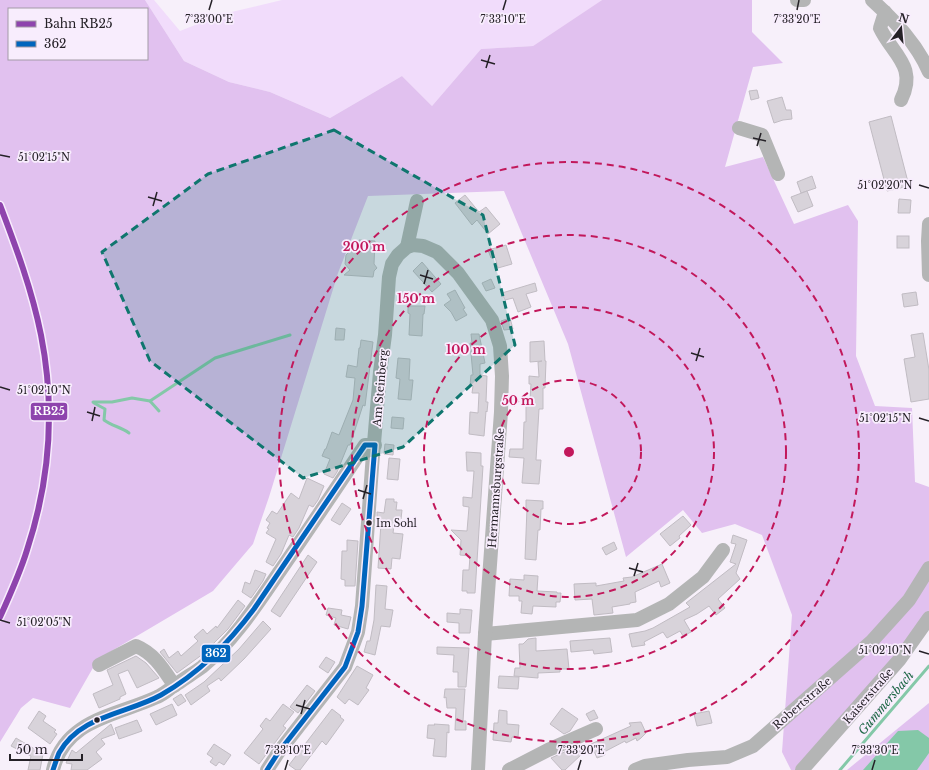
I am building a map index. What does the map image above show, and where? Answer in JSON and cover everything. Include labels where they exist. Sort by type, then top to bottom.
[{"type":"street","points":[[797,0],[804,0]]},
{"type":"street","points":[[872,0],[908,37],[924,60],[929,72]]},
{"type":"street","points":[[885,12],[880,28],[884,37],[906,68],[906,90],[902,100]]},
{"type":"street","points":[[739,128],[762,135],[778,174]]},
{"type":"street","points":[[407,247],[417,201]]},
{"type":"street","points":[[929,224],[929,275]]},
{"type":"street","name":"Hermannsburgstraße","points":[[407,247],[414,245],[423,246],[437,252],[458,272],[492,320],[500,346],[502,376],[501,412],[485,634],[478,770]]},
{"type":"street","name":"Am Steinberg","points":[[267,770],[278,753],[345,667],[358,632],[362,606],[389,277],[392,264],[398,255],[407,247]]},
{"type":"street","points":[[53,770],[58,755],[64,744],[84,726],[158,697],[202,667],[228,642],[268,588],[365,445],[375,445]]},
{"type":"street","points":[[485,634],[637,620],[669,604],[703,577],[723,550]]},
{"type":"street","name":"Robertstraße","points":[[635,770],[645,766],[688,760],[728,757],[753,746],[872,641],[909,600],[929,568]]},
{"type":"street","name":"Kaiserstraße","points":[[802,770],[900,659],[929,618]]},
{"type":"street","points":[[99,665],[136,646],[144,649],[156,658],[174,686]]},
{"type":"street","points":[[509,770],[548,750],[596,729]]},
{"type":"highlighted area","points":[[334,130],[483,215],[515,345],[403,447],[303,478],[150,361],[102,252],[208,174]]},
{"type":"shaded area","points":[[0,0],[145,0],[184,61],[229,82],[270,92],[330,118],[402,76],[432,106],[481,49],[533,46],[602,0],[752,0],[752,32],[783,63],[753,67],[725,167],[763,157],[794,224],[848,205],[858,221],[856,356],[875,406],[912,408],[915,482],[929,487],[929,618],[802,770],[791,770],[782,752],[792,615],[762,535],[735,524],[702,533],[683,510],[626,557],[568,344],[504,191],[368,196],[338,273],[269,497],[253,544],[213,591],[98,659],[70,708],[33,698],[21,708],[0,742]]},
{"type":"shaded area","points":[[145,0],[154,0],[180,31],[223,14],[282,0],[602,0],[533,46],[481,49],[432,106],[402,76],[330,118],[270,92],[229,82],[184,61]]},
{"type":"shaded area","points":[[929,703],[929,770],[847,770]]},
{"type":"shaded area","points":[[918,730],[929,738],[929,753],[917,770],[863,770],[898,731]]},
{"type":"building","points":[[757,90],[759,98],[751,100],[749,91]]},
{"type":"building","points":[[782,97],[786,110],[791,110],[792,119],[774,123],[767,101]]},
{"type":"building","points":[[891,116],[909,186],[887,191],[869,122]]},
{"type":"building","points":[[812,176],[816,188],[801,193],[797,182]]},
{"type":"building","points":[[807,191],[813,206],[798,212],[791,197]]},
{"type":"building","points":[[465,195],[479,212],[486,207],[500,224],[488,234],[477,220],[472,225],[455,203]]},
{"type":"building","points":[[899,199],[911,200],[910,213],[898,213]]},
{"type":"building","points":[[897,236],[909,236],[909,248],[897,248]]},
{"type":"building","points":[[359,240],[375,241],[374,264],[377,268],[374,271],[373,277],[344,275],[350,270],[345,264],[346,255],[350,251],[358,252]]},
{"type":"building","points":[[506,245],[512,264],[498,268],[495,257],[491,258],[488,250]]},
{"type":"building","points":[[422,262],[441,284],[432,292],[413,271]]},
{"type":"building","points":[[491,279],[495,288],[486,291],[482,283]]},
{"type":"building","points":[[535,283],[537,291],[526,294],[531,307],[518,312],[513,298],[505,300],[502,293]]},
{"type":"building","points":[[455,290],[465,308],[463,309],[467,315],[456,321],[451,312],[444,305],[451,300],[447,294]]},
{"type":"building","points":[[916,292],[918,305],[904,307],[902,294]]},
{"type":"building","points":[[408,306],[425,306],[422,336],[409,335],[410,314],[408,313]]},
{"type":"building","points":[[510,318],[513,329],[504,330],[501,321]]},
{"type":"building","points":[[336,328],[345,329],[344,340],[335,340]]},
{"type":"building","points":[[923,333],[929,370],[929,399],[911,402],[904,359],[915,357],[911,335]]},
{"type":"building","points":[[471,334],[479,334],[485,363],[480,364],[480,375],[487,376],[486,402],[488,402],[484,436],[469,434],[470,412],[478,413],[479,393],[472,393],[473,386],[470,385],[471,375],[473,375],[470,343],[472,343]]},
{"type":"building","points":[[361,340],[373,342],[365,406],[363,405],[350,445],[348,445],[333,478],[324,474],[330,459],[322,456],[332,432],[339,435],[353,400],[355,378],[346,377],[348,365],[357,367]]},
{"type":"building","points":[[544,341],[546,361],[545,388],[543,388],[543,409],[539,409],[536,460],[541,460],[539,484],[522,483],[524,458],[509,457],[510,449],[523,449],[524,422],[526,422],[526,400],[530,400],[531,384],[529,384],[529,376],[539,377],[538,362],[542,361],[530,362],[530,342]]},
{"type":"building","points":[[398,358],[410,359],[409,380],[413,380],[411,400],[398,399],[400,379],[396,378]]},
{"type":"building","points":[[392,417],[404,418],[403,429],[391,428]]},
{"type":"building","points":[[385,444],[394,445],[393,455],[384,454]]},
{"type":"building","points":[[466,452],[481,453],[481,466],[483,466],[475,593],[467,593],[467,591],[462,591],[463,570],[469,570],[470,556],[460,555],[461,540],[451,530],[467,531],[469,507],[463,506],[463,497],[472,498],[474,471],[467,471]]},
{"type":"building","points":[[389,458],[400,459],[398,480],[387,479]]},
{"type":"building","points":[[307,478],[324,486],[313,507],[309,505],[299,528],[293,537],[289,535],[281,554],[273,566],[266,562],[276,539],[266,533],[269,529],[267,528],[270,523],[266,520],[272,511],[277,514],[291,493],[299,499]]},
{"type":"building","points":[[386,499],[394,499],[394,502],[397,502],[396,510],[402,510],[401,519],[395,518],[393,533],[403,534],[400,559],[392,558],[391,569],[378,568],[381,523],[377,522],[377,512],[384,513]]},
{"type":"building","points":[[526,500],[543,501],[540,530],[538,530],[536,560],[525,559]]},
{"type":"building","points":[[342,503],[351,509],[340,525],[331,520]]},
{"type":"building","points":[[683,516],[691,525],[679,536],[680,538],[670,546],[660,534]]},
{"type":"building","points":[[733,535],[747,540],[736,573],[740,579],[718,599],[725,608],[716,615],[709,606],[684,620],[691,632],[683,636],[680,631],[667,638],[663,632],[644,642],[645,645],[632,647],[629,634],[653,628],[690,607],[686,603],[736,564],[730,562],[736,544],[731,543]]},
{"type":"building","points":[[347,540],[358,541],[355,586],[345,586],[345,580],[341,579],[342,551],[347,551]]},
{"type":"building","points":[[614,542],[617,549],[606,555],[602,548]]},
{"type":"building","points":[[308,555],[317,562],[280,617],[271,611]]},
{"type":"building","points":[[662,564],[670,583],[661,587],[659,581],[635,592],[636,602],[612,607],[613,613],[594,615],[592,599],[575,600],[574,584],[596,583],[596,586],[624,581],[623,578],[632,577]]},
{"type":"building","points":[[255,570],[266,574],[251,598],[242,592],[245,582],[250,584]]},
{"type":"building","points":[[524,575],[538,576],[537,591],[561,593],[560,602],[556,602],[556,607],[533,606],[532,614],[521,613],[522,601],[519,601],[519,596],[509,596],[510,579],[524,580]]},
{"type":"building","points":[[376,585],[387,586],[385,609],[393,610],[390,627],[381,626],[375,655],[364,652],[367,641],[370,641],[374,620]]},
{"type":"building","points":[[238,600],[245,606],[228,629],[203,654],[177,673],[160,652],[164,649],[169,658],[178,651],[181,656],[198,641],[194,637],[203,629],[207,634],[216,626],[217,628]]},
{"type":"building","points":[[328,608],[342,610],[341,615],[351,617],[348,629],[334,625],[336,618],[326,615]]},
{"type":"building","points":[[460,609],[472,610],[470,633],[459,633],[459,623],[447,622],[447,613],[460,614]]},
{"type":"building","points":[[263,621],[271,629],[244,659],[221,681],[219,678],[207,686],[210,691],[191,705],[185,695],[204,682],[239,649]]},
{"type":"building","points":[[536,638],[536,651],[567,649],[569,669],[560,669],[560,672],[538,673],[538,678],[514,676],[515,668],[520,668],[519,644],[523,644],[528,639]]},
{"type":"building","points":[[610,638],[612,652],[594,654],[593,650],[571,652],[570,641]]},
{"type":"building","points":[[437,647],[469,648],[466,687],[458,687],[458,672],[453,672],[454,655],[437,654]]},
{"type":"building","points":[[136,656],[146,663],[159,678],[137,688],[128,670],[118,674],[126,694],[120,697],[120,699],[99,708],[93,694],[113,685],[107,670]]},
{"type":"building","points":[[326,657],[335,662],[328,673],[319,667]]},
{"type":"building","points":[[357,666],[373,675],[366,688],[369,690],[358,705],[349,699],[345,704],[337,697]]},
{"type":"building","points":[[499,676],[519,677],[518,689],[498,688]]},
{"type":"building","points":[[307,685],[315,691],[298,713],[290,707]]},
{"type":"building","points":[[445,689],[465,689],[463,721],[466,721],[466,730],[455,730],[456,708],[447,708],[446,697],[444,698]]},
{"type":"building","points":[[181,694],[186,701],[178,706],[173,699]]},
{"type":"building","points":[[172,704],[177,715],[156,725],[150,714]]},
{"type":"building","points":[[283,704],[294,712],[283,726],[286,728],[259,764],[244,753],[263,729],[260,726],[266,718],[270,721]]},
{"type":"building","points":[[562,708],[578,719],[570,731],[564,734],[550,724]]},
{"type":"building","points":[[332,709],[344,720],[326,745],[322,741],[300,770],[296,770],[289,765]]},
{"type":"building","points":[[499,710],[507,711],[507,724],[519,725],[518,737],[512,737],[511,742],[493,740],[494,723],[498,723]]},
{"type":"building","points":[[594,710],[598,718],[590,721],[586,714]]},
{"type":"building","points":[[39,711],[46,716],[43,721],[56,730],[54,732],[57,734],[50,744],[28,728]]},
{"type":"building","points":[[709,711],[712,723],[697,726],[694,714]]},
{"type":"building","points":[[137,720],[142,731],[119,739],[115,728]]},
{"type":"building","points":[[641,722],[646,733],[641,738],[637,741],[636,738],[626,743],[625,741],[604,752],[605,755],[597,758],[591,744],[631,726],[629,723]]},
{"type":"building","points":[[111,724],[115,734],[101,739],[105,744],[96,752],[102,759],[87,770],[71,770],[72,764],[66,763],[72,750],[76,753]]},
{"type":"building","points":[[434,724],[449,725],[449,733],[447,732],[446,757],[433,756],[435,739],[427,738],[428,725],[435,725]]},
{"type":"building","points":[[16,738],[43,754],[40,770],[28,770],[31,756],[11,746]]},
{"type":"building","points":[[214,744],[231,755],[224,765],[219,762],[216,766],[210,762],[213,758],[207,754]]},
{"type":"building","points":[[576,749],[583,753],[565,770],[562,770],[551,758],[569,750],[572,753]]},
{"type":"waterway","points":[[93,402],[112,402],[132,398],[150,401],[215,358],[290,335]]},
{"type":"waterway","points":[[150,401],[159,411]]},
{"type":"waterway","points":[[94,403],[105,409],[104,420],[129,433]]},
{"type":"waterway","name":"Gummersbach","points":[[840,770],[929,666]]},
{"type":"rail line","name":"RB25","points":[[0,205],[23,269],[41,335],[48,389],[49,416],[45,470],[35,524],[21,567],[0,617]]},
{"type":"transit line","name":"362","points":[[53,770],[59,753],[68,740],[79,731],[105,717],[161,695],[200,668],[223,646],[254,609],[365,445],[375,445],[362,606],[358,632],[345,667],[278,753],[267,770]]},
{"type":"place","name":"Im Sohl","points":[[369,523]]}]
